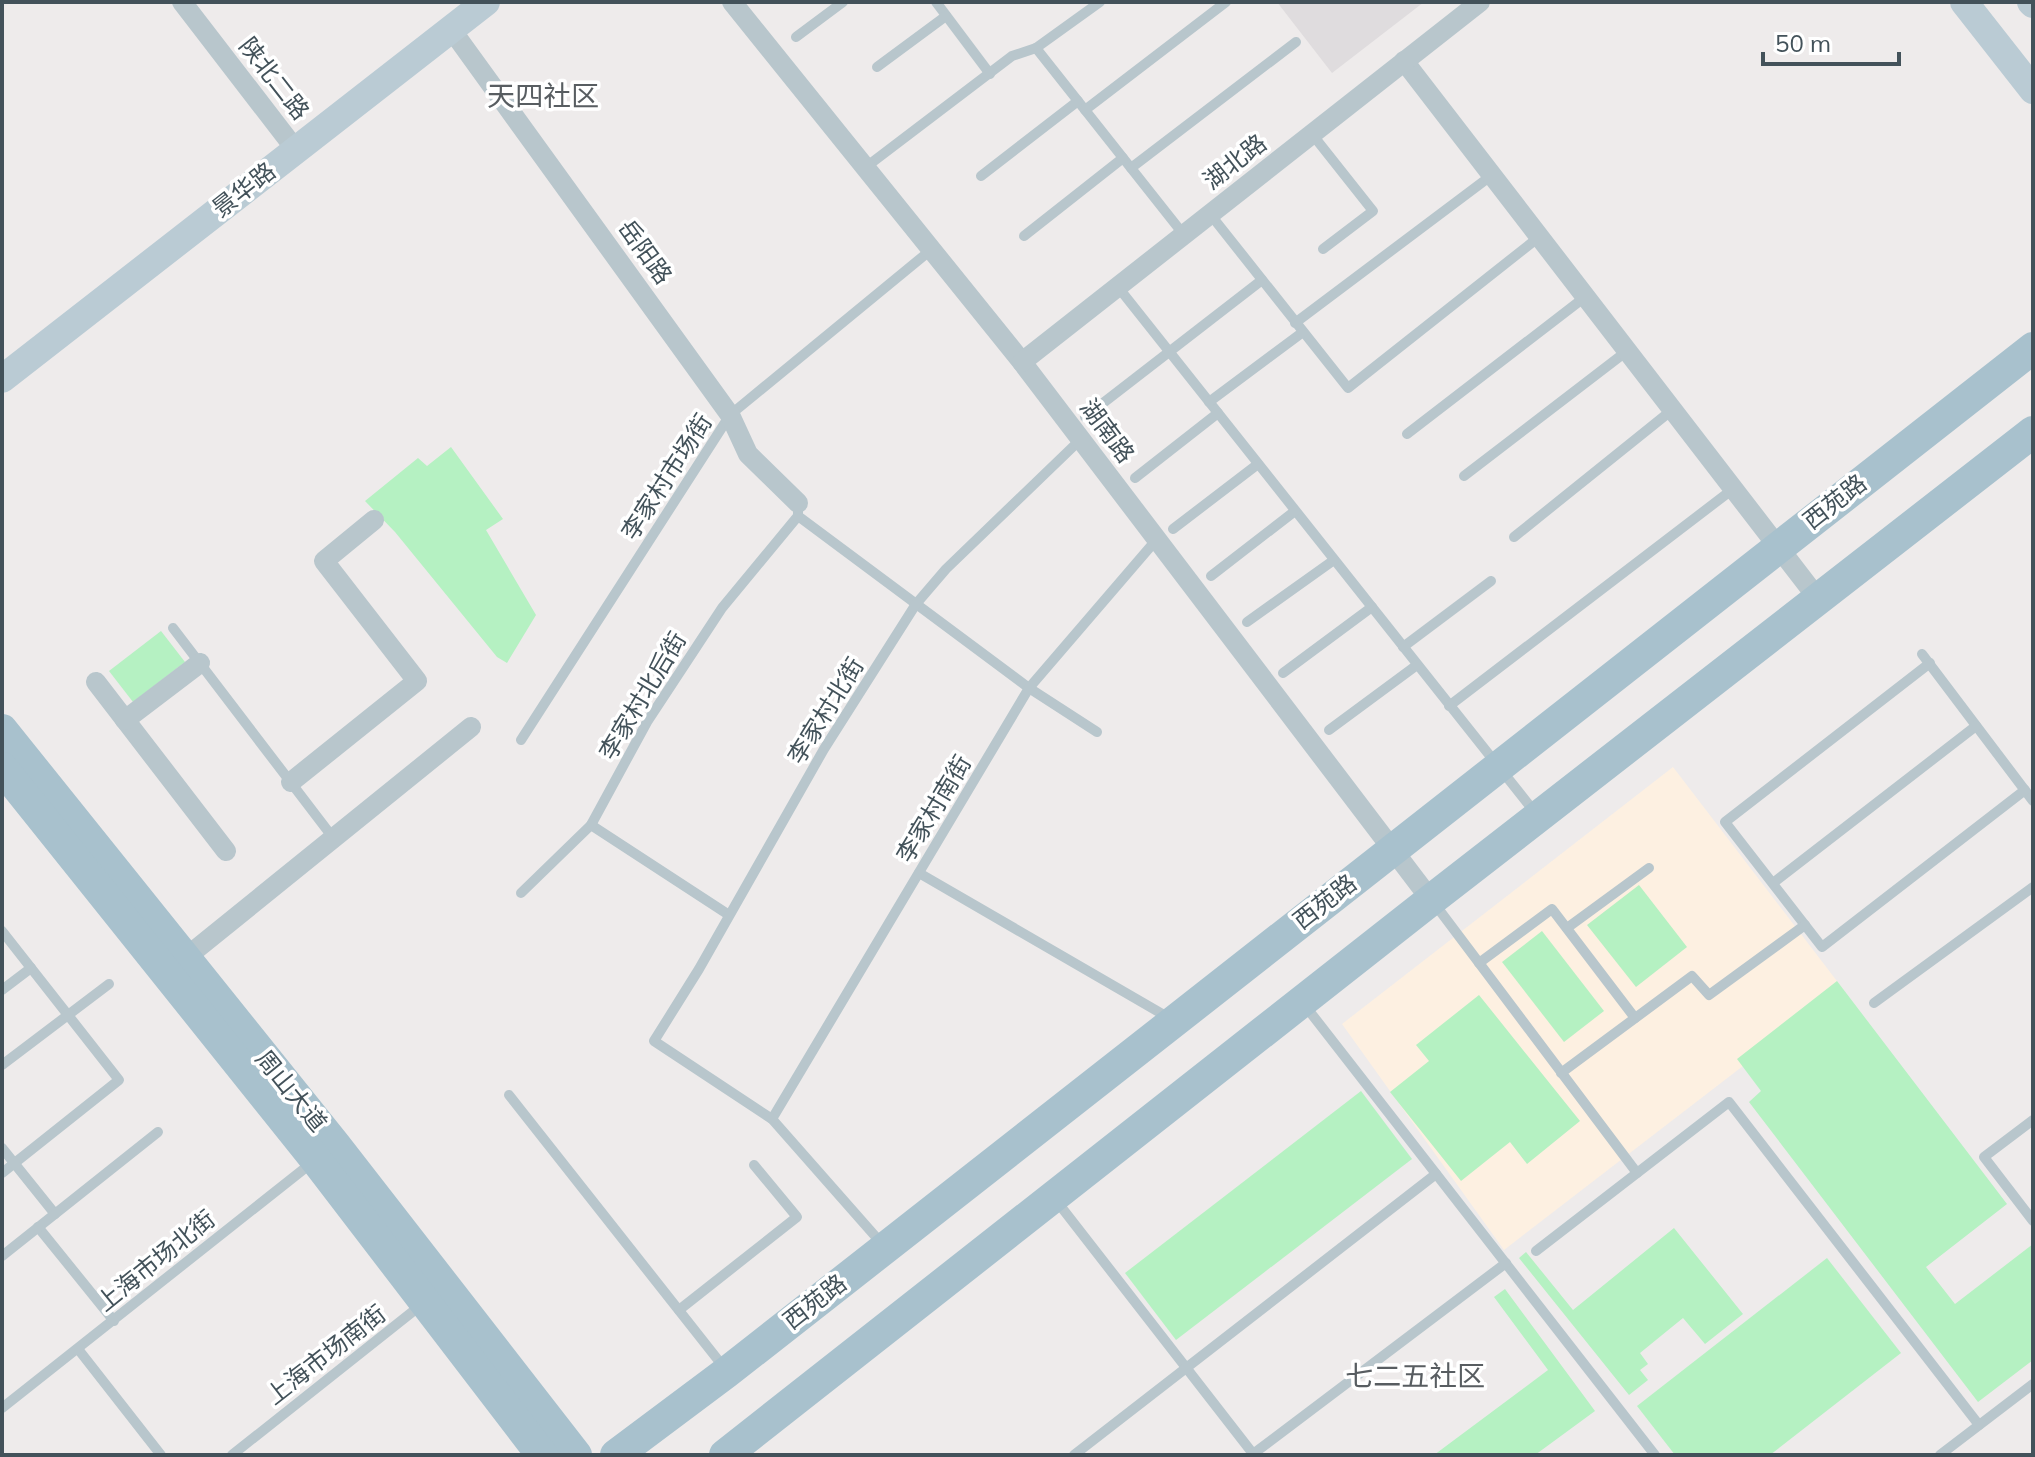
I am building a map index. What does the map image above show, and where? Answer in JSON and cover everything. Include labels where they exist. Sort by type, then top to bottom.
[{"type":"main road","name":"景华路","points":[[2,379],[291,143],[455,16],[486,2]]},
{"type":"main road","points":[[1964,2],[2033,90]]},
{"type":"main road","name":"景华路","points":[[2,355],[291,143]]},
{"type":"main road","name":"西苑路","points":[[616,1455],[727,1372],[2033,348]]},
{"type":"main road","points":[[725,1455],[2033,432]]},
{"type":"main road","name":"周山大道","points":[[2,730],[184,959],[325,1153],[435,1294],[576,1455]]},
{"type":"main road","name":"周山大道","points":[[2,768],[325,1153]]},
{"type":"main road","name":"周山大道","points":[[435,1294],[542,1455]]},
{"type":"street","name":"陕北二路","points":[[182,2],[291,143]]},
{"type":"street","name":"湖南路","points":[[732,2],[1081,439],[1165,534],[1431,900]]},
{"type":"street","name":"湖北路","points":[[1022,362],[1480,2]]},
{"type":"street","name":"岳阳路","points":[[455,16],[730,415],[748,454],[798,510]]},
{"type":"street","points":[[1404,61],[1819,600]]},
{"type":"street","points":[[291,782],[417,681],[324,561],[374,520]]},
{"type":"street","points":[[125,720],[200,663]]},
{"type":"street","points":[[96,682],[226,851]]},
{"type":"street","points":[[184,959],[471,727]]},
{"type":"lane","points":[[796,37],[843,2]]},
{"type":"lane","points":[[936,2],[990,74]]},
{"type":"lane","points":[[866,167],[1012,56],[1036,48],[1100,2]]},
{"type":"lane","points":[[981,176],[1226,2]]},
{"type":"lane","points":[[877,67],[946,16]]},
{"type":"lane","points":[[1131,168],[1296,42]]},
{"type":"lane","points":[[1036,48],[1184,235]]},
{"type":"lane","points":[[1312,134],[1373,211],[1323,249]]},
{"type":"lane","points":[[1024,236],[1123,158]]},
{"type":"lane","points":[[1295,323],[1492,175]]},
{"type":"lane","points":[[1210,214],[1348,388],[1539,237]]},
{"type":"lane","name":"李家村市场街","points":[[521,740],[730,415],[932,249]]},
{"type":"lane","points":[[1085,417],[1262,280]]},
{"type":"lane","points":[[1118,287],[1538,817]]},
{"type":"lane","points":[[1407,434],[1585,297]]},
{"type":"lane","points":[[1209,402],[1303,332]]},
{"type":"lane","points":[[1464,476],[1627,351]]},
{"type":"lane","points":[[1514,537],[1672,410]]},
{"type":"lane","points":[[1135,478],[1218,413]]},
{"type":"lane","name":"李家村北街","points":[[772,1119],[654,1041],[824,749],[916,604],[946,569],[1081,439]]},
{"type":"lane","name":"李家村南街","points":[[772,1119],[1029,688],[1165,534],[1258,464]]},
{"type":"lane","points":[[1449,706],[1733,489]]},
{"type":"lane","points":[[798,510],[916,604],[1029,688],[1097,732]]},
{"type":"lane","name":"李家村北后街","points":[[521,893],[591,825],[647,722],[722,608],[798,510]]},
{"type":"lane","points":[[1211,576],[1295,511]]},
{"type":"lane","points":[[1247,622],[1334,560]]},
{"type":"lane","points":[[1403,647],[1491,581]]},
{"type":"lane","points":[[1283,673],[1372,607]]},
{"type":"lane","points":[[173,628],[334,839]]},
{"type":"lane","points":[[2025,790],[1822,947],[1725,822],[1926,658],[1976,726],[2025,790],[2033,801]]},
{"type":"lane","points":[[1329,730],[1417,665]]},
{"type":"lane","points":[[1773,883],[1976,726]]},
{"type":"lane","points":[[591,825],[729,915]]},
{"type":"lane","points":[[1567,928],[1649,868]]},
{"type":"lane","points":[[919,873],[1173,1020]]},
{"type":"lane","points":[[1874,1003],[2033,887]]},
{"type":"lane","points":[[1431,900],[1637,1173]]},
{"type":"lane","points":[[1479,963],[1552,909],[1635,1018]]},
{"type":"lane","points":[[1561,1073],[1692,976],[1709,995],[1805,925]]},
{"type":"lane","points":[[2,931],[119,1080],[2,1173]]},
{"type":"lane","points":[[2,990],[31,968]]},
{"type":"lane","points":[[2,1065],[109,984]]},
{"type":"lane","points":[[1302,1002],[1655,1455]]},
{"type":"lane","points":[[509,1095],[727,1372]]},
{"type":"lane","points":[[1536,1251],[1729,1102],[1979,1425]]},
{"type":"lane","points":[[772,1119],[884,1247]]},
{"type":"lane","points":[[2032,1218],[1984,1157],[2033,1120]]},
{"type":"lane","points":[[2,1256],[158,1132]]},
{"type":"lane","points":[[2,1148],[55,1214]]},
{"type":"lane","name":"上海市场北街","points":[[2,1408],[325,1153]]},
{"type":"lane","points":[[679,1310],[797,1217],[754,1165]]},
{"type":"lane","points":[[1074,1455],[1436,1174]]},
{"type":"lane","points":[[1053,1197],[1253,1454],[1506,1263]]},
{"type":"lane","points":[[38,1227],[114,1321]]},
{"type":"lane","name":"上海市场南街","points":[[232,1455],[435,1294]]},
{"type":"lane","points":[[78,1349],[161,1455]]},
{"type":"lane","points":[[1940,1455],[2033,1384]]},
{"type":"shaded area","points":[[1277,2],[1424,2],[1332,73]]},
{"type":"shaded area","points":[[1673,767],[1843,989],[1504,1250],[1342,1024]]},
{"type":"green space","points":[[451,447],[503,519],[486,530],[536,615],[507,663],[497,657],[395,532],[365,501],[418,458],[427,466]]},
{"type":"green space","points":[[161,631],[185,662],[133,702],[109,671]]},
{"type":"green space","points":[[1639,885],[1687,947],[1636,987],[1587,925]]},
{"type":"green space","points":[[1542,931],[1604,1011],[1564,1042],[1502,962]]},
{"type":"green space","points":[[1837,981],[2007,1204],[1926,1267],[1955,1304],[2033,1244],[2033,1360],[1978,1402],[1749,1102],[1761,1091],[1737,1059]]},
{"type":"green space","points":[[1479,995],[1580,1121],[1527,1164],[1510,1142],[1461,1181],[1390,1092],[1429,1061],[1416,1045]]},
{"type":"green space","points":[[1361,1091],[1412,1159],[1176,1340],[1125,1273]]},
{"type":"green space","points":[[1674,1228],[1743,1314],[1705,1344],[1683,1318],[1640,1353],[1648,1364],[1640,1370],[1648,1380],[1629,1395],[1519,1258],[1526,1252],[1573,1310]]},
{"type":"green space","points":[[1827,1258],[1901,1353],[1770,1455],[1675,1455],[1637,1406]]},
{"type":"green space","points":[[1505,1289],[1595,1411],[1535,1455],[1434,1455],[1548,1370],[1494,1297]]},
{"type":"district","name":"天四社区","points":[[543,96]]},
{"type":"district","name":"七二五社区","points":[[1415,1376]]}]
